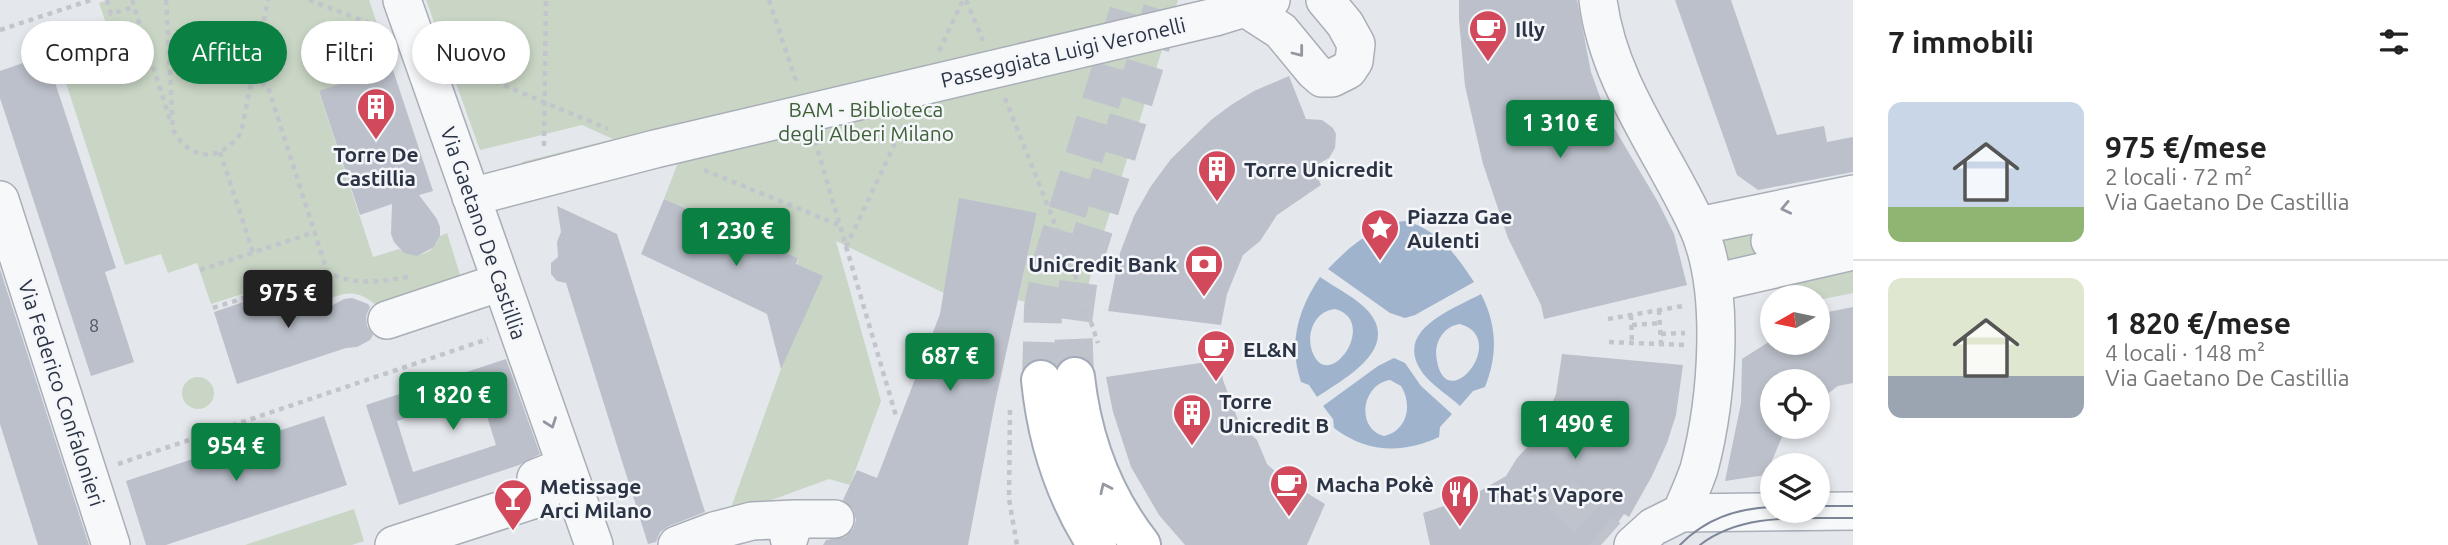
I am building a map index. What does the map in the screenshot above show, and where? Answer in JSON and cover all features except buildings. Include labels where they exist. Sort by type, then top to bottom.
[{"type":"main road","points":[[1097,545],[1076,509],[1056,460],[1047,421],[1058,378],[1083,426],[1094,465],[1119,516],[1141,545]]},
{"type":"street","points":[[1259,4],[1314,71],[1322,78],[1332,78],[1348,70],[1356,53],[1356,44],[1345,24],[1325,0]]},
{"type":"street","points":[[1598,0],[1605,37],[1619,76],[1698,226],[1703,294],[1717,315],[1709,410],[1699,466],[1681,513]]},
{"type":"street","name":"Passeggiata Luigi Veronelli","points":[[471,197],[680,143],[1259,4]]},
{"type":"street","name":"Via Gaetano De Castillia","points":[[405,9],[517,329],[551,472],[594,545]]},
{"type":"street","points":[[1698,226],[1853,194]]},
{"type":"street","name":"Via Federico Confalonieri","points":[[0,200],[111,545]]},
{"type":"street","points":[[1703,294],[1847,230]]},
{"type":"street","points":[[1770,241],[1847,230]]},
{"type":"street","points":[[387,320],[501,282]]},
{"type":"street","points":[[464,502],[551,472]]},
{"type":"street","points":[[394,545],[542,497],[551,472]]},
{"type":"street","points":[[1620,542],[1681,513],[1853,511]]},
{"type":"street","points":[[724,545],[734,537],[786,534],[835,519]]},
{"type":"street","points":[[677,545],[752,521],[786,534]]},
{"type":"path","points":[[0,30],[91,0]]},
{"type":"path","points":[[107,0],[111,14],[134,7]]},
{"type":"path","points":[[132,0],[173,130],[180,143],[188,150],[200,154],[220,152],[233,144],[241,133],[251,84]]},
{"type":"path","points":[[166,0],[173,130]]},
{"type":"path","points":[[264,21],[268,0]]},
{"type":"path","points":[[309,0],[378,27],[405,9]]},
{"type":"path","points":[[544,149],[546,0]]},
{"type":"path","points":[[769,0],[798,89]]},
{"type":"path","points":[[965,0],[986,49]]},
{"type":"path","points":[[934,61],[965,0]]},
{"type":"path","points":[[264,84],[268,87],[327,271],[336,277],[367,280],[422,274]]},
{"type":"path","points":[[501,84],[602,127]]},
{"type":"path","points":[[1002,90],[1075,275],[1098,343]]},
{"type":"path","points":[[846,248],[910,110]]},
{"type":"path","points":[[813,136],[897,416]]},
{"type":"path","points":[[220,152],[253,252]]},
{"type":"path","points":[[703,170],[839,226]]},
{"type":"path","points":[[200,270],[316,232]]},
{"type":"path","points":[[213,308],[327,271]]},
{"type":"path","points":[[1608,319],[1659,310],[1703,294]]},
{"type":"path","points":[[1659,310],[1661,344]]},
{"type":"path","points":[[1631,315],[1632,343]]},
{"type":"path","points":[[1632,325],[1661,323]]},
{"type":"path","points":[[110,465],[517,329]]},
{"type":"path","points":[[1661,334],[1693,334]]},
{"type":"path","points":[[1609,342],[1694,345]]},
{"type":"path","points":[[1010,409],[1009,499],[1017,545]]},
{"type":"green space","points":[[107,0],[369,0],[376,21],[301,21],[301,84],[342,84],[319,92],[373,257],[399,249],[412,254],[423,254],[433,248],[440,236],[447,233],[462,281],[377,306],[355,294],[341,295],[317,303],[307,273],[211,304],[197,263],[168,273],[161,254],[125,265],[66,84],[154,84],[154,21],[105,21],[99,3]]},
{"type":"green space","name":"BAM - Biblioteca degli Alberi Milano","points":[[426,0],[1178,0],[1093,266],[1081,316],[1064,312],[1062,318],[1034,304],[1018,300],[1037,213],[944,293],[836,241],[881,401],[850,485],[829,479],[728,516],[781,369],[798,258],[664,199],[677,165],[664,158],[523,170],[522,162],[613,139],[582,125],[480,150],[456,84],[530,84],[530,21],[434,21]]},
{"type":"green space","points":[[1750,229],[1757,265],[1727,266],[1719,248],[1722,240]]},
{"type":"green space","points":[[1853,261],[1853,293],[1830,298],[1830,285],[1778,285],[1776,277]]},
{"type":"green space","points":[[198,377],[209,382],[214,393],[209,404],[198,409],[187,404],[182,393],[187,382]]},
{"type":"green space","points":[[354,509],[364,541],[352,545],[245,545]]},
{"type":"water","points":[[1404,221],[1436,236],[1453,253],[1474,282],[1405,318],[1390,313],[1328,269],[1372,232]]},
{"type":"water","points":[[1320,277],[1359,302],[1377,326],[1378,339],[1364,362],[1317,397],[1309,385],[1301,382],[1295,354],[1297,327],[1312,289]],"holes":[[[1335,309],[1348,316],[1353,327],[1352,339],[1346,351],[1338,361],[1329,365],[1319,363],[1310,344],[1311,330],[1317,318]]]},
{"type":"water","points":[[1481,294],[1493,329],[1492,363],[1485,387],[1473,391],[1460,406],[1426,377],[1416,361],[1414,347],[1419,335],[1440,315]],"holes":[[[1460,324],[1474,332],[1479,344],[1471,369],[1462,378],[1452,381],[1443,376],[1436,355],[1438,342],[1444,332]]]},
{"type":"water","points":[[1394,358],[1405,363],[1421,386],[1452,414],[1440,427],[1439,437],[1412,446],[1385,448],[1359,442],[1334,428],[1333,419],[1323,406],[1378,366]],"holes":[[[1390,380],[1401,386],[1407,401],[1406,416],[1398,429],[1384,436],[1369,424],[1366,416],[1368,397],[1381,383]]]},
{"type":"tunnel","points":[[1041,380],[1043,308],[1052,262],[1132,0]]},
{"type":"tunnel","points":[[1075,377],[1073,322],[1079,277],[1165,0]]},
{"type":"tunnel","points":[[1560,494],[1608,537]]},
{"type":"tram line","points":[[1830,506],[1853,506]]},
{"type":"tram line","points":[[1680,545],[1711,522],[1734,513],[1760,508]]},
{"type":"tram line","points":[[1700,545],[1717,534],[1754,522],[1793,518],[1853,518]]},
{"type":"place","name":"Illy","points":[[1488,63]]},
{"type":"place","name":"Torre De Castillia","points":[[376,141]]},
{"type":"place","name":"Torre Unicredit","points":[[1217,203]]},
{"type":"place","name":"Piazza Gae Aulenti","points":[[1380,262]]},
{"type":"place","name":"UniCredit Bank","points":[[1204,298]]},
{"type":"place","name":"EL&N","points":[[1216,383]]},
{"type":"place","name":"Torre Unicredit B","points":[[1192,447]]},
{"type":"place","name":"Macha Pokè","points":[[1289,518]]},
{"type":"place","name":"That's Vapore","points":[[1460,528]]},
{"type":"place","name":"Metissage Arci Milano","points":[[513,532]]}]
